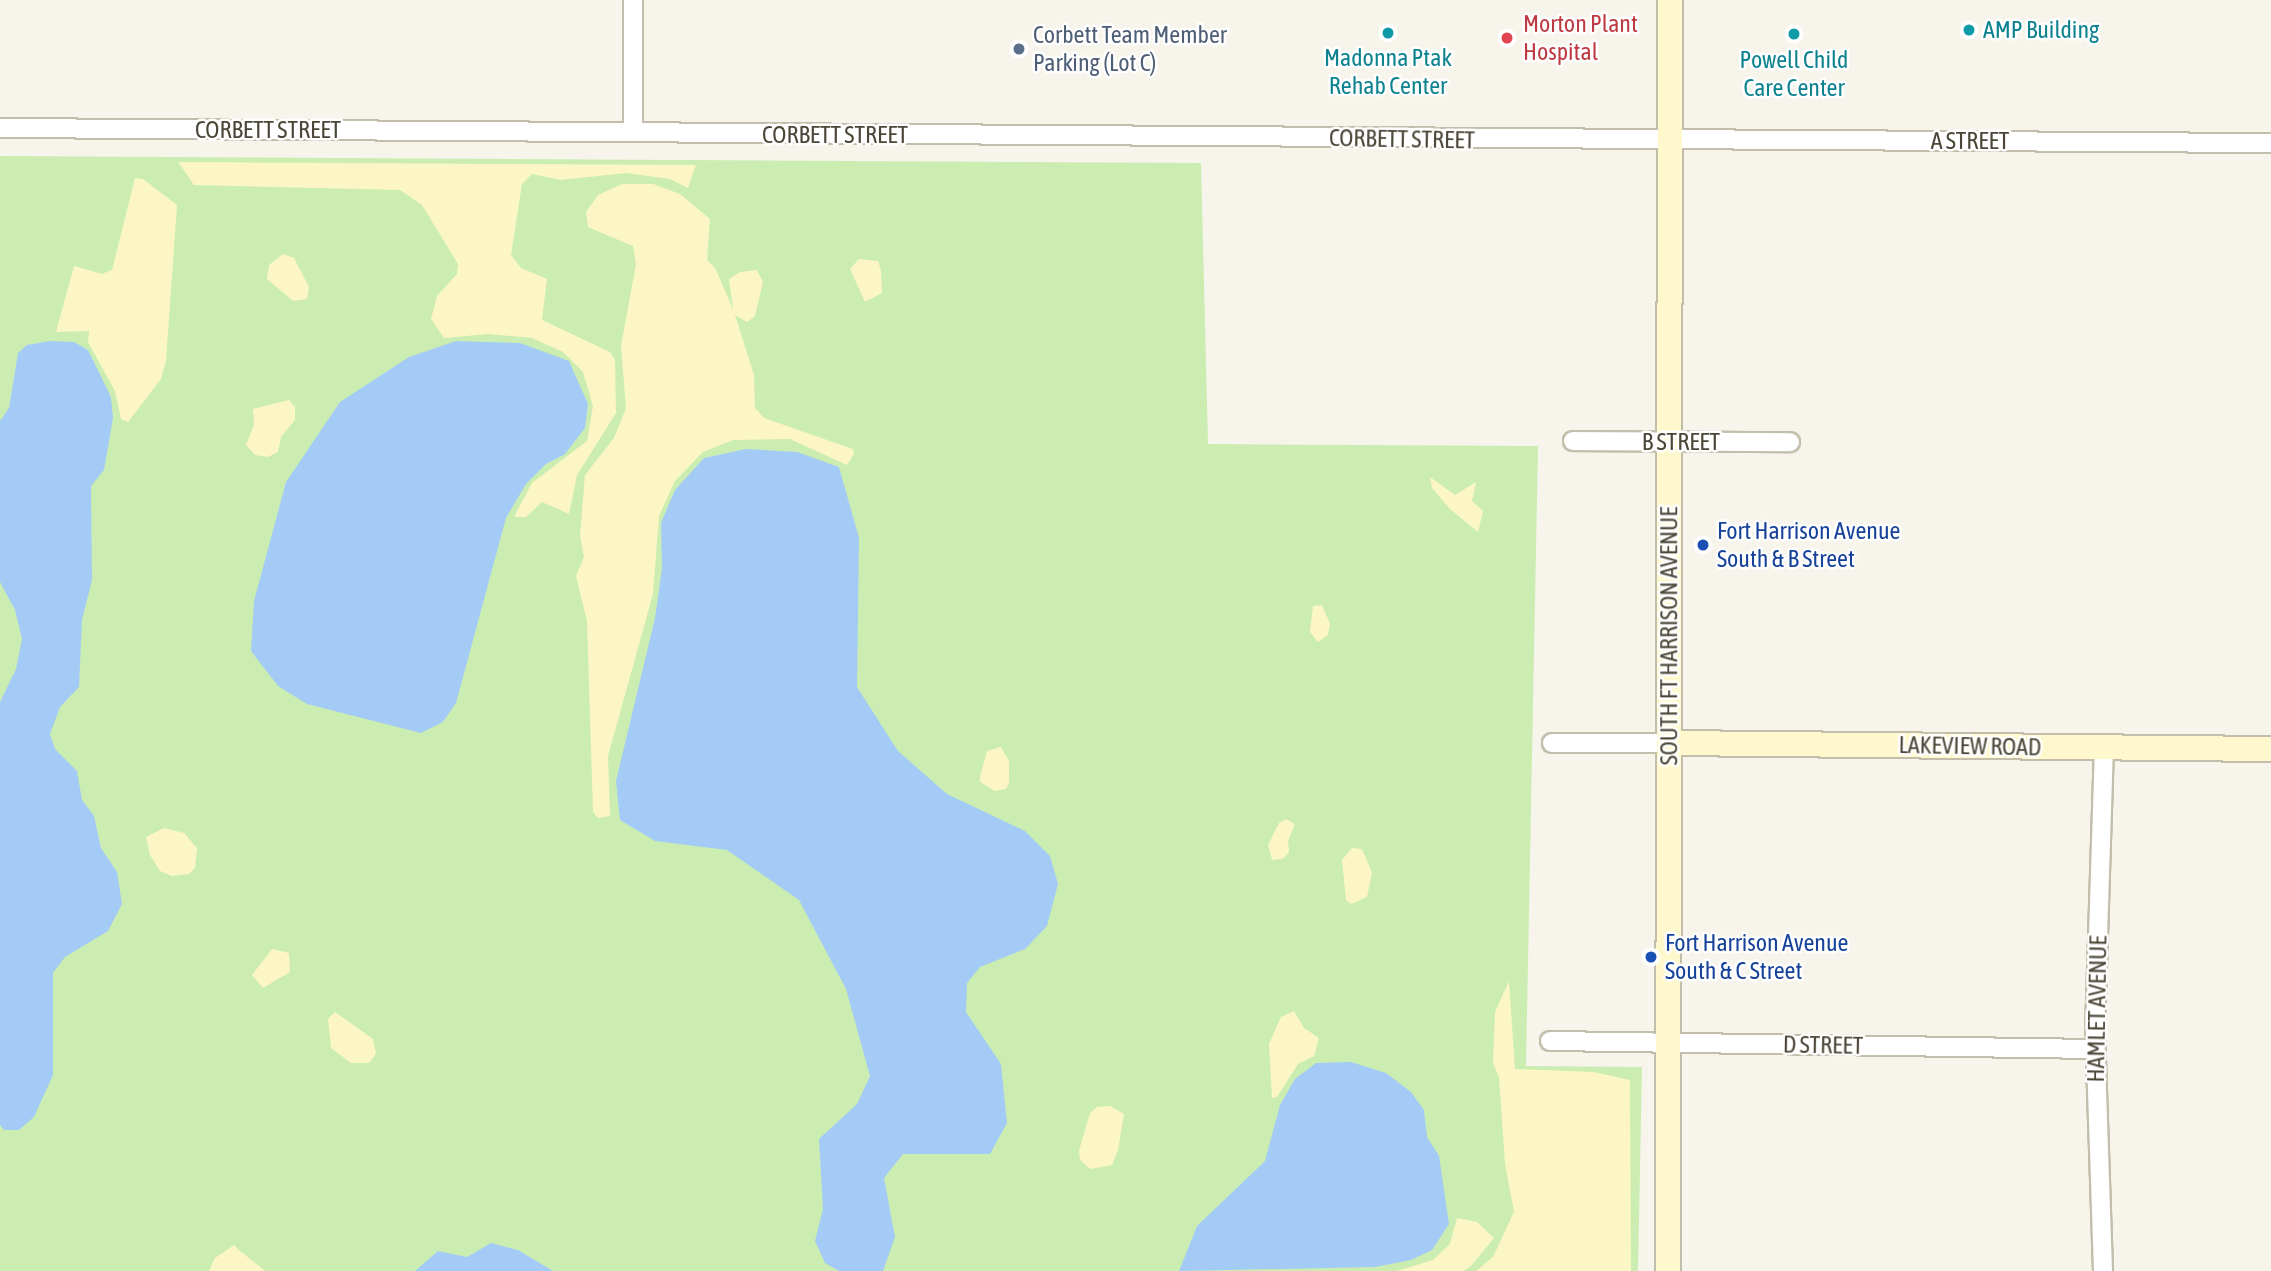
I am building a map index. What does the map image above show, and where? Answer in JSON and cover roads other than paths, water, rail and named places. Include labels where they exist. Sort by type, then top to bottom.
[{"type":"main road","name":"SOUTH FT HARRISON AVENUE","points":[[1668,1271],[1670,0]]},
{"type":"main road","name":"LAKEVIEW ROAD","points":[[1669,743],[2271,749]]},
{"type":"street","points":[[633,0],[633,132]]},
{"type":"street","name":"CORBETT STREET","points":[[0,128],[1670,142]]},
{"type":"street","name":"A STREET","points":[[1670,142],[2271,142]]},
{"type":"street","name":"B STREET","points":[[1573,441],[1790,442]]},
{"type":"street","points":[[1552,743],[1669,743]]},
{"type":"street","name":"HAMLET AVENUE","points":[[2103,1271],[2095,1049],[2104,748]]},
{"type":"street","name":"D STREET","points":[[1550,1041],[2095,1049]]},
{"type":"water","points":[[50,341],[74,342],[88,350],[111,397],[113,418],[104,470],[91,486],[92,580],[82,620],[79,687],[60,707],[50,734],[55,749],[77,771],[82,800],[94,816],[101,848],[117,872],[122,904],[108,931],[65,957],[53,973],[53,1075],[34,1117],[19,1130],[4,1130],[0,1125],[0,702],[16,669],[22,639],[15,610],[0,582],[0,421],[9,408],[18,353],[27,345]]},
{"type":"water","points":[[456,341],[520,343],[569,361],[588,404],[585,428],[565,454],[546,464],[526,484],[506,518],[456,703],[443,722],[421,733],[307,704],[278,686],[251,651],[254,601],[286,482],[340,402],[409,357]]},
{"type":"water","points":[[746,449],[797,452],[839,467],[859,538],[857,687],[898,751],[947,794],[1025,831],[1050,856],[1058,884],[1047,926],[1025,949],[980,967],[967,983],[966,1012],[1001,1064],[1007,1123],[990,1154],[903,1154],[884,1178],[895,1237],[883,1271],[839,1271],[825,1263],[815,1241],[823,1209],[819,1139],[857,1104],[870,1076],[846,989],[799,900],[727,850],[655,841],[620,820],[616,781],[655,618],[662,569],[661,523],[675,490],[704,458]]},
{"type":"water","points":[[1351,1062],[1386,1073],[1411,1092],[1424,1110],[1427,1137],[1439,1156],[1449,1224],[1432,1250],[1411,1260],[1375,1267],[1179,1271],[1197,1226],[1265,1161],[1280,1105],[1295,1079],[1316,1063]]},
{"type":"water","points":[[491,1243],[518,1250],[553,1271],[415,1271],[438,1251],[467,1257]]},
{"type":"place","name":"AMP Building","points":[[1969,30]]},
{"type":"place","name":"Madonna Ptak Rehab Center","points":[[1388,33]]},
{"type":"place","name":"Powell Child Care Center","points":[[1794,34]]},
{"type":"place","name":"Morton Plant Hospital","points":[[1507,38]]},
{"type":"place","name":"Corbett Team Member Parking (Lot C)","points":[[1019,49]]},
{"type":"place","name":"Fort Harrison Avenue South & B Street","points":[[1703,545]]},
{"type":"place","name":"Fort Harrison Avenue South & C Street","points":[[1651,957]]}]
